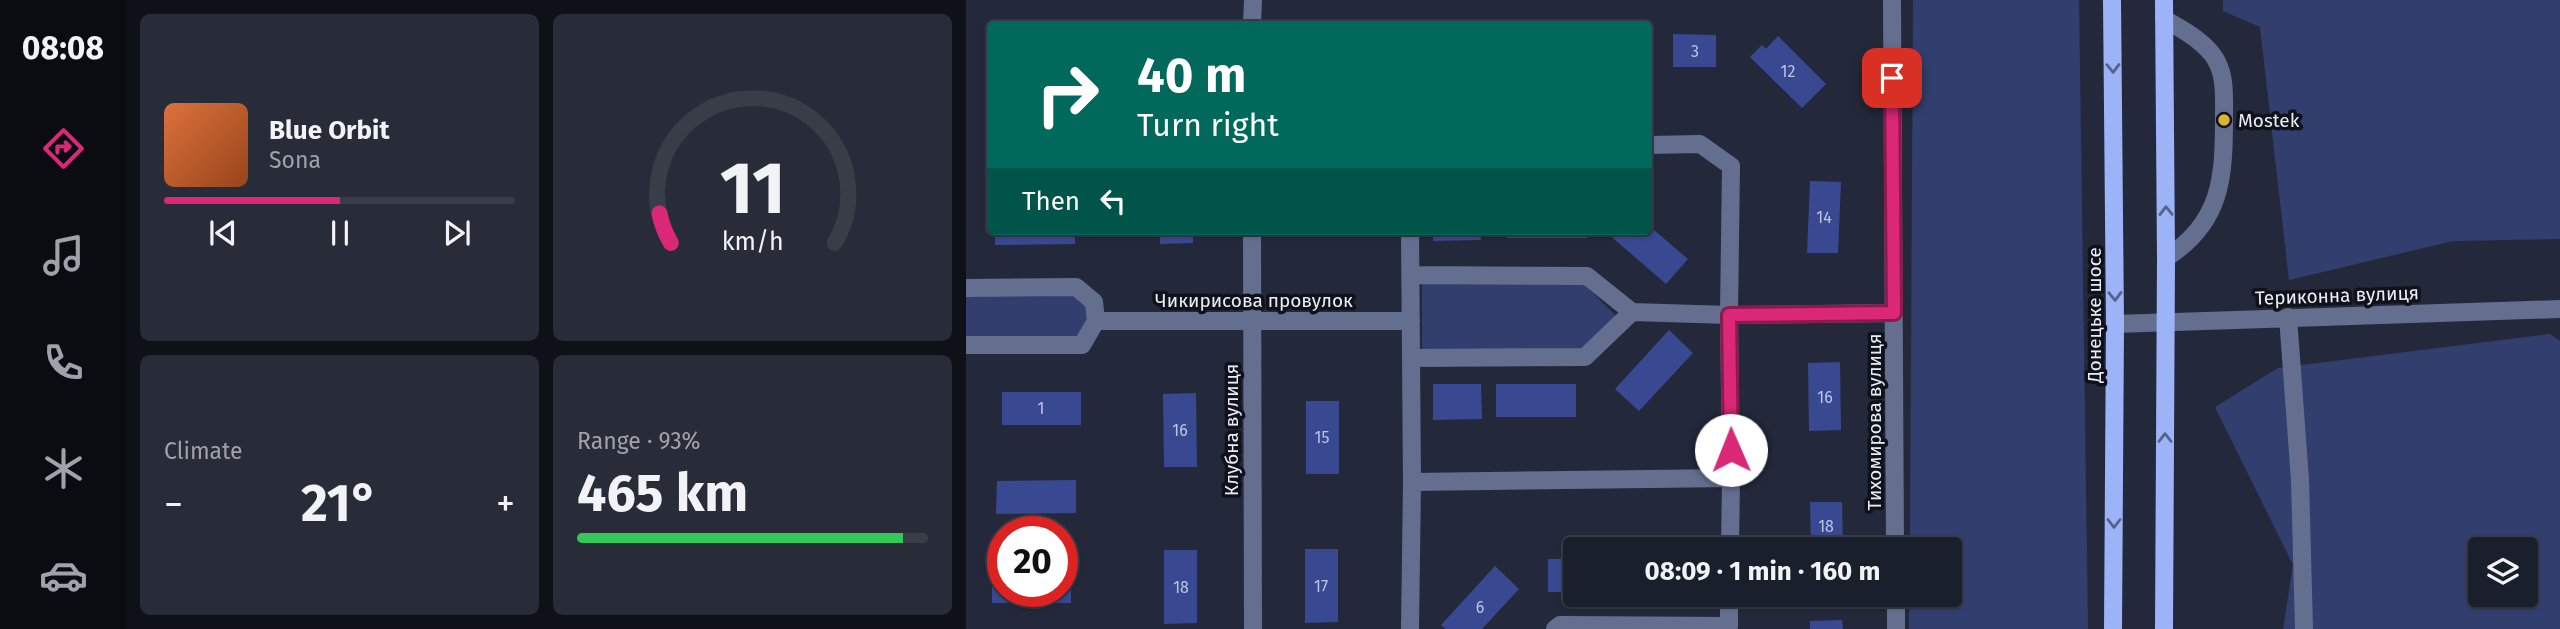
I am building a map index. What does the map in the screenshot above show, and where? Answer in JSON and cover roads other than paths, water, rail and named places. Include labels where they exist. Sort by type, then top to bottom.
[{"type":"main road","name":"Донецьке шосе","points":[[2112,0],[2115,324],[2113,629]]},
{"type":"main road","points":[[2164,0],[2164,629]]},
{"type":"street","points":[[1252,0],[1252,21]]},
{"type":"street","name":"Тихомирова вулиця","points":[[1892,0],[1895,537]]},
{"type":"street","points":[[2164,19],[2190,34],[2212,54],[2224,79],[2224,164],[2217,196],[2202,225],[2185,245],[2166,258]]},
{"type":"street","points":[[1652,145],[1700,144],[1731,166],[1730,537]]},
{"type":"street","name":"Клубна вулиця","points":[[1252,235],[1253,629]]},
{"type":"street","points":[[1410,235],[1410,629]]},
{"type":"street","points":[[1411,275],[1587,276],[1632,312],[1729,315],[1894,313]]},
{"type":"street","points":[[966,288],[1076,287],[1094,302],[1096,321],[1082,345],[966,345]]},
{"type":"street","name":"Териконна вулиця","points":[[2115,324],[2560,309]]},
{"type":"street","points":[[1412,358],[1585,357],[1632,312]]},
{"type":"street","points":[[2288,317],[2300,480],[2304,629]]},
{"type":"street","name":"Чикирисова провулок","points":[[1096,321],[1411,321]]},
{"type":"street","points":[[1412,482],[1731,478]]},
{"type":"street","points":[[1555,629],[1560,625],[1729,628],[1729,607]]},
{"type":"street","points":[[1896,607],[1896,629]]},
{"type":"place","name":"Mostek","points":[[2224,120]]}]
